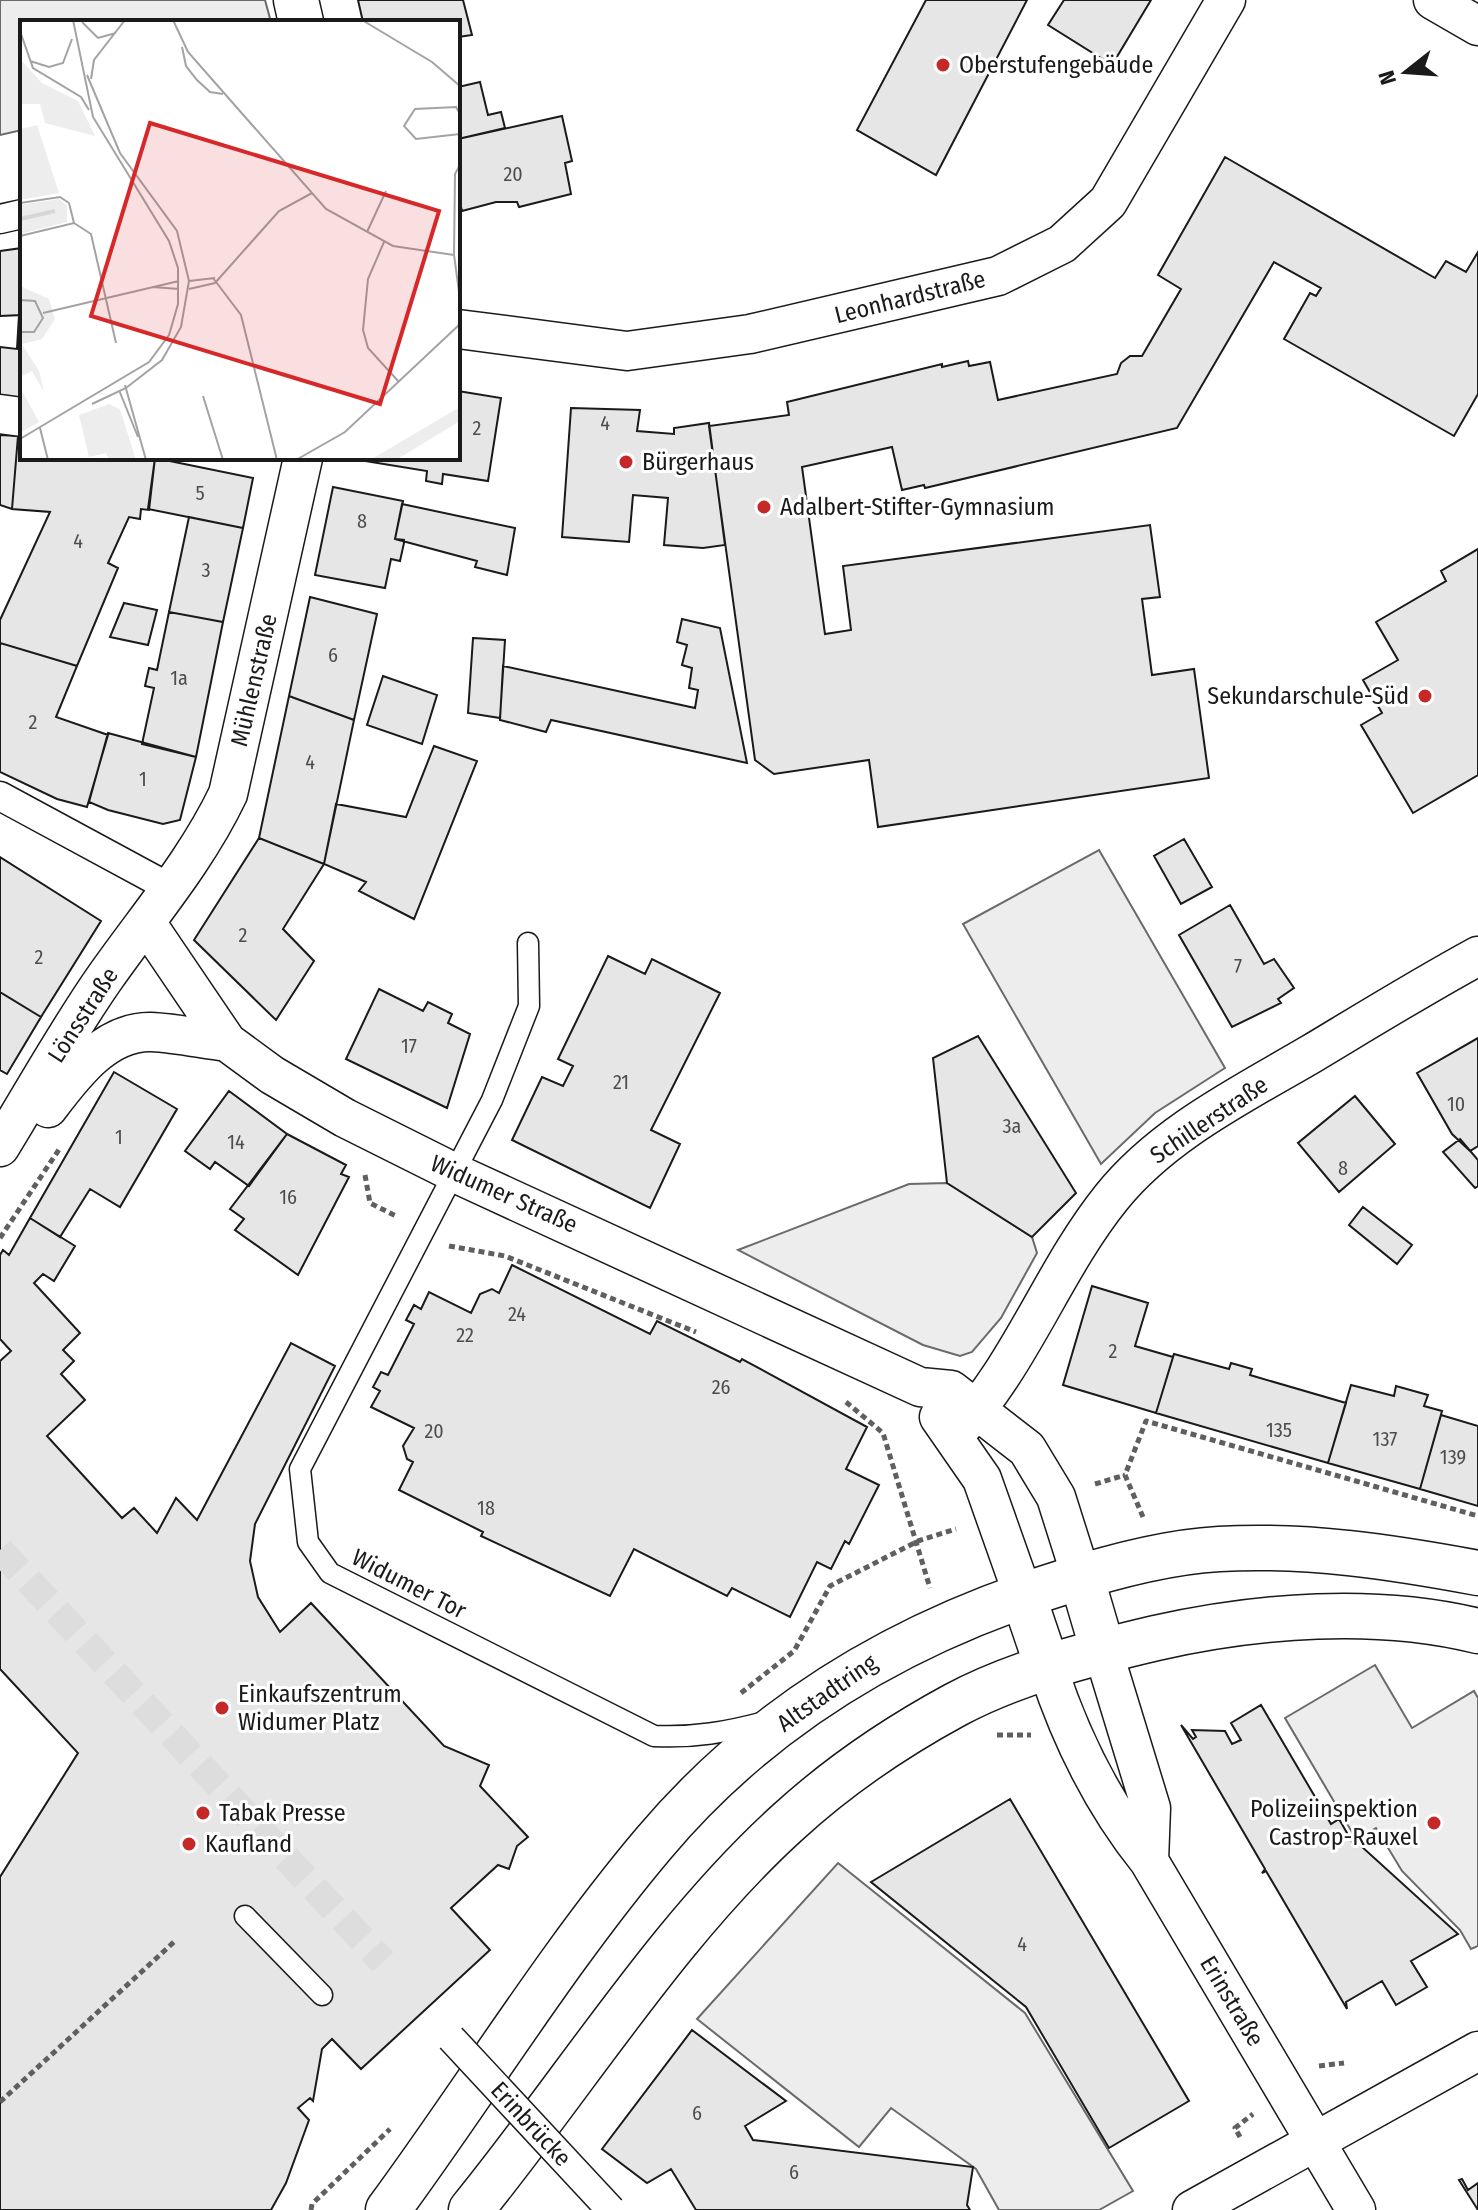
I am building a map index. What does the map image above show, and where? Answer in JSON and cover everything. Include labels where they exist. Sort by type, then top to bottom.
[{"type":"main road","points":[[296,0],[301,20]]},
{"type":"main road","name":"Altstadtring","points":[[388,2210],[611,1896],[705,1789],[788,1716],[885,1653],[946,1623],[1023,1595],[1081,1576],[1181,1553],[1222,1549],[1361,1552],[1478,1573]]},
{"type":"main road","points":[[1081,1576],[1103,1651]]},
{"type":"main road","points":[[1023,1595],[1048,1669]]},
{"type":"main road","points":[[471,2210],[711,1902],[787,1823],[870,1758],[956,1704],[1103,1651],[1211,1627],[1266,1620],[1369,1617],[1443,1623],[1478,1631]]},
{"type":"street","name":"Leonhardstraße","points":[[460,329],[627,351],[750,334],[998,276],[1062,244],[1108,202],[1226,0]]},
{"type":"street","points":[[1433,0],[1478,26]]},
{"type":"street","points":[[0,219],[20,214]]},
{"type":"street","points":[[0,414],[20,417]]},
{"type":"street","name":"Mühlenstraße","points":[[172,889],[209,833],[228,794],[303,460]]},
{"type":"street","points":[[0,796],[172,889]]},
{"type":"street","name":"Lönsstraße","points":[[0,1149],[106,976],[172,889]]},
{"type":"street","name":"Widumer Straße","points":[[147,924],[227,1042],[272,1075],[345,1118],[457,1174],[920,1387],[951,1390],[967,1422],[982,1479],[1023,1595]]},
{"type":"street","name":"Schillerstraße","points":[[967,1422],[1007,1369],[1067,1261],[1111,1198],[1150,1157],[1217,1109],[1478,956]]},
{"type":"street","name":"Lönsstraße","points":[[0,1149],[35,1125],[75,1072],[104,1047],[148,1032],[227,1042]]},
{"type":"street","name":"Widumer Straße","points":[[967,1422],[1027,1449],[1056,1497],[1081,1576]]},
{"type":"street","points":[[1103,1651],[1151,1808],[1149,1861]]},
{"type":"street","name":"Erinstraße","points":[[1048,1669],[1068,1730],[1123,1828],[1149,1861],[1356,2210]]},
{"type":"street","name":"Erinbrücke","points":[[451,2038],[611,2210]]},
{"type":"street","points":[[1192,2210],[1478,2051]]},
{"type":"lane","name":"Widumer Tor","points":[[528,943],[529,1006],[492,1100],[457,1174],[372,1328],[300,1469],[306,1528],[315,1555],[330,1573],[654,1736],[687,1738],[719,1734],[788,1716]]},
{"type":"lane","points":[[245,1916],[322,1995]]},
{"type":"path","points":[[0,1238],[61,1145]]},
{"type":"path","points":[[365,1173],[370,1203],[426,1232],[441,1245],[505,1256],[702,1335]]},
{"type":"path","points":[[837,1397],[850,1404],[883,1433],[932,1596]]},
{"type":"path","points":[[1145,1523],[1125,1475],[1146,1421],[1478,1516]]},
{"type":"path","points":[[983,1737],[1005,1734]]},
{"type":"path","points":[[0,2102],[175,1941]]},
{"type":"shaded area","points":[[0,0],[265,0],[270,20],[20,20],[20,130],[0,135]]},
{"type":"shaded area","points":[[1099,850],[1225,1068],[1155,1113],[1101,1164],[963,924]]},
{"type":"shaded area","points":[[947,1183],[1032,1237],[1037,1253],[1001,1318],[972,1352],[960,1356],[923,1345],[738,1250],[909,1184]]},
{"type":"shaded area","points":[[1375,1665],[1412,1728],[1474,1691],[1478,1698],[1478,1946],[1471,1949],[1460,1930],[1402,1871],[1376,1828],[1356,1839],[1285,1718]]},
{"type":"shaded area","points":[[838,1863],[1025,2013],[1133,2191],[1099,2210],[999,2210],[976,2169],[891,2108],[859,2147],[697,2019]]},
{"type":"building","points":[[358,0],[463,0],[472,35],[460,37],[460,20],[363,20]]},
{"type":"building","name":"Oberstufengebäude","points":[[926,0],[1027,0],[936,175],[857,130]]},
{"type":"building","name":"Oberstufengebäude","points":[[1064,0],[1151,0],[1112,65],[1048,25]]},
{"type":"building","points":[[480,82],[488,115],[501,112],[505,128],[460,139],[460,87]]},
{"type":"building","points":[[562,116],[572,161],[565,163],[571,194],[519,207],[517,202],[496,202],[462,211],[460,139]]},
{"type":"building","name":"Adalbert-Stifter-Gymnasium","points":[[1225,157],[1435,278],[1446,261],[1466,272],[1478,252],[1478,394],[1454,436],[1284,339],[1310,293],[1316,296],[1321,288],[1274,262],[1177,428],[925,488],[924,485],[902,490],[892,447],[802,467],[825,634],[851,630],[843,566],[1150,525],[1160,597],[1142,599],[1152,675],[1194,669],[1209,778],[878,827],[869,760],[774,774],[755,760],[709,426],[789,415],[787,402],[942,364],[942,367],[968,361],[969,366],[990,362],[998,400],[1117,374],[1121,363],[1130,356],[1142,356],[1181,289],[1158,275]]},
{"type":"building","points":[[20,248],[20,315],[0,316],[0,251]]},
{"type":"building","points":[[20,315],[20,403],[0,401],[0,347],[17,349]]},
{"type":"building","points":[[460,391],[501,398],[488,481],[443,474],[442,484],[426,481],[427,471],[359,460],[460,460]]},
{"type":"building","points":[[571,408],[640,410],[637,431],[674,434],[674,428],[709,423],[725,545],[703,548],[664,545],[668,498],[633,495],[629,542],[562,537]]},
{"type":"building","points":[[0,435],[18,436],[12,509],[0,505]]},
{"type":"building","points":[[18,436],[20,460],[155,460],[149,510],[141,509],[140,519],[129,517],[108,563],[118,568],[77,666],[0,643],[0,620],[50,512],[12,509]]},
{"type":"building","points":[[155,460],[253,478],[243,528],[148,509]]},
{"type":"building","points":[[333,487],[403,501],[395,539],[404,540],[404,543],[400,561],[391,559],[385,588],[315,575]]},
{"type":"building","points":[[402,504],[515,528],[507,575],[475,567],[477,561],[395,539]]},
{"type":"building","points":[[189,517],[243,528],[223,622],[169,612]]},
{"type":"building","name":"Sekundarschule-Süd","points":[[1478,549],[1478,775],[1413,813],[1361,725],[1382,713],[1363,680],[1398,660],[1376,622],[1446,581],[1441,571]]},
{"type":"building","points":[[310,597],[377,614],[354,720],[289,696]]},
{"type":"building","points":[[124,603],[157,610],[148,645],[110,637]]},
{"type":"building","points":[[169,612],[223,622],[196,757],[142,744],[154,688],[145,686],[149,668],[157,670]]},
{"type":"building","points":[[682,619],[720,628],[747,763],[551,720],[546,732],[500,720],[503,666],[695,708],[698,690],[689,688],[692,668],[682,665],[687,645],[677,642]]},
{"type":"building","points":[[473,638],[505,640],[500,718],[468,713]]},
{"type":"building","points":[[0,643],[77,666],[56,717],[108,735],[87,807],[57,799],[0,772]]},
{"type":"building","points":[[383,676],[437,695],[422,744],[367,725]]},
{"type":"building","points":[[289,696],[354,720],[324,864],[259,838]]},
{"type":"building","points":[[108,733],[196,757],[180,820],[163,824],[89,802]]},
{"type":"building","points":[[434,746],[477,761],[414,919],[359,891],[366,882],[324,864],[336,804],[406,817]]},
{"type":"building","points":[[259,838],[324,864],[283,929],[314,961],[276,1020],[194,940]]},
{"type":"building","points":[[1184,839],[1212,887],[1181,904],[1154,856]]},
{"type":"building","points":[[0,857],[101,921],[41,1017],[0,992]]},
{"type":"building","points":[[1230,905],[1264,964],[1274,959],[1294,988],[1278,999],[1281,1003],[1232,1027],[1179,935]]},
{"type":"building","points":[[608,956],[645,974],[652,959],[720,993],[651,1130],[680,1144],[650,1208],[512,1140],[542,1077],[563,1086],[573,1066],[558,1059]]},
{"type":"building","points":[[379,989],[423,1011],[428,1002],[452,1014],[448,1023],[470,1034],[447,1108],[346,1059]]},
{"type":"building","points":[[0,992],[41,1017],[7,1074],[0,1070]]},
{"type":"building","points":[[978,1036],[1076,1193],[1032,1237],[947,1183],[933,1058]]},
{"type":"building","points":[[1478,1038],[1478,1146],[1470,1151],[1452,1134],[1417,1073]]},
{"type":"building","points":[[114,1072],[177,1109],[120,1207],[90,1189],[60,1237],[30,1218]]},
{"type":"building","points":[[229,1091],[287,1134],[249,1186],[215,1162],[210,1169],[185,1151]]},
{"type":"building","points":[[1355,1096],[1395,1144],[1339,1192],[1298,1143]]},
{"type":"building","points":[[287,1134],[346,1165],[341,1174],[349,1177],[298,1275],[235,1230],[244,1219],[230,1209]]},
{"type":"building","points":[[1460,1139],[1478,1160],[1478,1186],[1475,1188],[1443,1152]]},
{"type":"building","points":[[1363,1207],[1412,1245],[1397,1264],[1349,1225]]},
{"type":"building","name":"Einkaufszentrum Widumer Platz","points":[[30,1218],[75,1246],[54,1281],[43,1274],[34,1283],[80,1333],[63,1350],[74,1361],[61,1374],[85,1400],[47,1436],[122,1518],[134,1508],[157,1533],[176,1498],[197,1520],[291,1343],[335,1366],[255,1524],[250,1561],[258,1597],[280,1632],[311,1603],[444,1746],[489,1765],[480,1786],[528,1837],[517,1846],[509,1869],[498,1865],[451,1908],[490,1950],[361,2069],[332,2039],[322,2049],[313,2101],[310,2098],[298,2108],[309,2120],[286,2183],[271,2210],[0,2210],[0,1877],[78,1753],[0,1669],[0,1361],[11,1351],[0,1339],[0,1255],[3,1250],[9,1255]]},
{"type":"building","points":[[512,1265],[650,1334],[657,1321],[740,1362],[742,1359],[867,1427],[846,1469],[879,1485],[849,1544],[845,1541],[831,1569],[817,1562],[790,1617],[732,1588],[727,1596],[634,1549],[610,1596],[481,1536],[483,1532],[399,1490],[413,1462],[407,1459],[403,1446],[414,1428],[371,1407],[380,1391],[373,1387],[381,1372],[388,1375],[414,1324],[406,1320],[414,1305],[421,1309],[429,1292],[471,1313],[480,1294],[492,1289],[499,1293]]},
{"type":"building","points":[[1092,1286],[1148,1303],[1135,1346],[1173,1357],[1156,1413],[1063,1385]]},
{"type":"building","points":[[1174,1354],[1229,1369],[1231,1363],[1252,1369],[1250,1375],[1346,1403],[1328,1463],[1156,1413]]},
{"type":"building","points":[[1351,1385],[1394,1396],[1396,1386],[1428,1395],[1424,1406],[1442,1411],[1420,1489],[1328,1463]]},
{"type":"building","points":[[1441,1415],[1478,1426],[1478,1506],[1420,1489]]},
{"type":"building","points":[[1261,1705],[1331,1824],[1339,1819],[1355,1847],[1362,1843],[1361,1846],[1458,1934],[1411,1961],[1427,1987],[1396,2005],[1382,1981],[1346,2002],[1347,2009],[1266,1871],[1262,1873],[1265,1869],[1181,1725],[1193,1739],[1196,1737],[1192,1730],[1225,1731],[1232,1744],[1241,1740],[1231,1723]]},
{"type":"building","points":[[1010,1799],[1189,2101],[1109,2148],[1026,2007],[871,1882]]},
{"type":"building","points":[[692,2030],[786,2101],[745,2126],[753,2140],[973,2167],[967,2205],[970,2210],[696,2210],[671,2169],[647,2183],[602,2149]]},
{"type":"building","points":[[1462,2179],[1468,2190],[1478,2183],[1478,2210],[1459,2180]]},
{"type":"tunnel","points":[[0,1550],[383,1962]]},
{"type":"place","name":"Oberstufengebäude","points":[[943,65]]},
{"type":"place","name":"Bürgerhaus","points":[[626,462]]},
{"type":"place","name":"Adalbert-Stifter-Gymnasium","points":[[764,507]]},
{"type":"place","name":"Sekundarschule-Süd","points":[[1425,696]]},
{"type":"place","name":"Einkaufszentrum Widumer Platz","points":[[222,1708]]},
{"type":"place","name":"Tabak Presse","points":[[203,1813]]},
{"type":"place","name":"Polizeiinspektion Castrop-Rauxel","points":[[1434,1823]]},
{"type":"place","name":"Kaufland","points":[[189,1844]]}]
